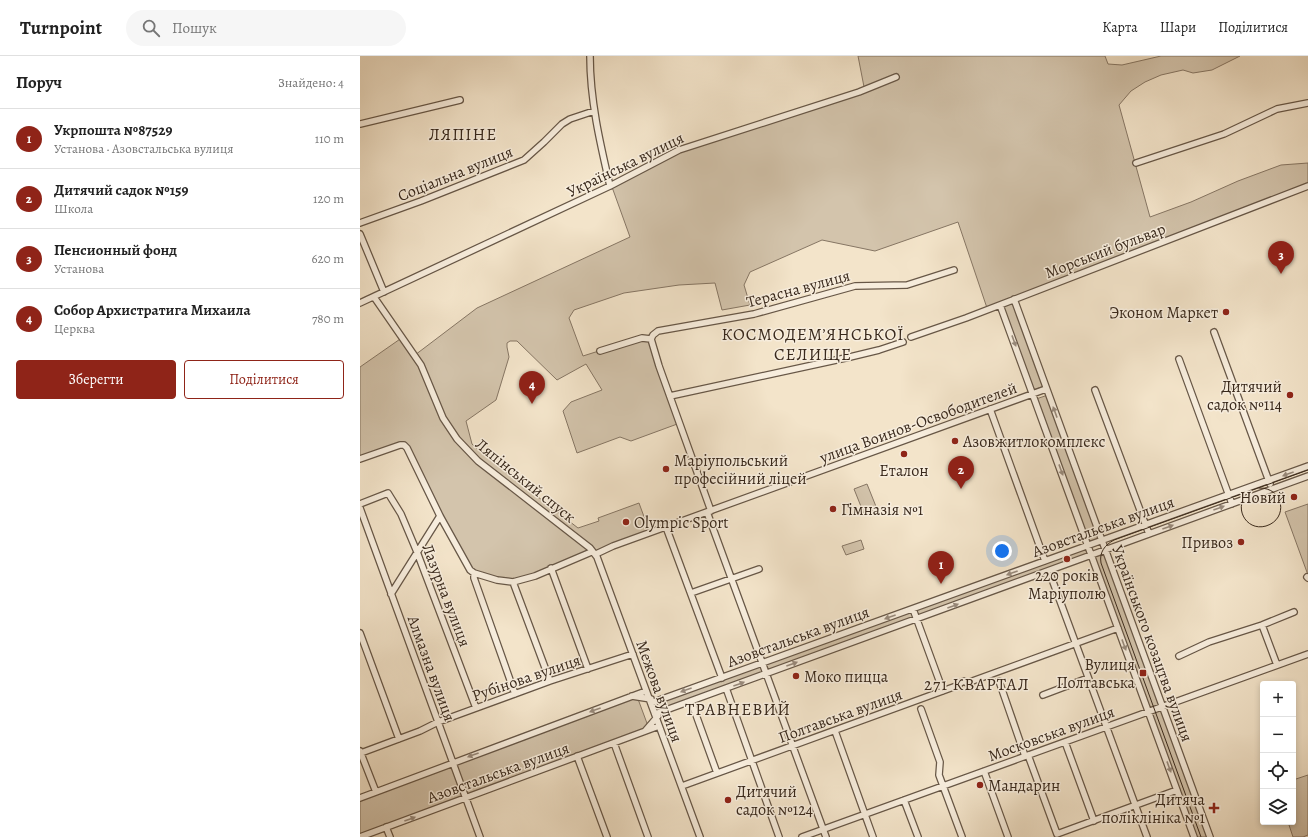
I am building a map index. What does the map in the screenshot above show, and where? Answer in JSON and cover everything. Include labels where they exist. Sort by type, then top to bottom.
[{"type":"street","points":[[590,56],[590,85],[610,186]]},
{"type":"street","name":"Українська вулиця","points":[[360,303],[610,186],[678,150],[859,92],[896,77]]},
{"type":"street","points":[[360,124],[460,100]]},
{"type":"street","points":[[1136,163],[1224,134],[1277,110],[1308,103]]},
{"type":"street","name":"Соціальна вулиця","points":[[360,224],[524,160],[562,124],[570,119],[594,111]]},
{"type":"street","name":"Морський бульвар","points":[[911,337],[1000,305],[1308,186]]},
{"type":"street","points":[[360,234],[384,292]]},
{"type":"street","name":"Терасна вулиця","points":[[600,351],[642,338],[651,339],[658,331],[754,314],[856,286],[907,285],[954,270]]},
{"type":"street","name":"Ляпінський спуск","points":[[374,297],[421,365],[444,418],[457,439],[478,461],[594,552]]},
{"type":"street","name":"Українського козацтва вулиця","points":[[1014,299],[1210,837]]},
{"type":"street","name":"Українського козацтва вулиця","points":[[1000,305],[1194,837]]},
{"type":"street","points":[[1214,332],[1272,489]]},
{"type":"street","points":[[651,339],[732,579],[826,837]]},
{"type":"street","points":[[670,396],[850,358],[903,342]]},
{"type":"street","points":[[1179,359],[1232,504]]},
{"type":"street","name":"улица Воинов-Освободителей","points":[[513,582],[535,576],[551,568],[594,552],[1046,389]]},
{"type":"street","points":[[1095,390],[1149,534]]},
{"type":"street","points":[[990,409],[1045,561]]},
{"type":"street","points":[[360,459],[400,445],[407,448],[440,516],[470,570],[474,573],[497,580],[513,582],[550,681]]},
{"type":"street","name":"Азовстальська вулиця","points":[[632,696],[650,701],[659,700],[1308,466]]},
{"type":"street","name":"Азовстальська вулиця","points":[[645,731],[656,716],[663,711],[1308,476]]},
{"type":"street","name":"Лазурна вулиця","points":[[360,504],[388,493],[401,514],[417,552],[476,708]]},
{"type":"street","name":"Алмазна вулиця","points":[[360,508],[480,837]]},
{"type":"street","points":[[392,594],[440,516]]},
{"type":"street","points":[[666,527],[722,678]]},
{"type":"street","name":"Межова вулиця","points":[[594,552],[700,837]]},
{"type":"street","points":[[551,568],[588,669]]},
{"type":"street","points":[[691,593],[759,569]]},
{"type":"street","points":[[1049,571],[1146,837]]},
{"type":"street","points":[[474,573],[474,578],[514,694]]},
{"type":"street","points":[[913,609],[943,691]]},
{"type":"street","points":[[1178,656],[1209,642],[1262,625],[1294,612]]},
{"type":"street","points":[[1262,625],[1276,665]]},
{"type":"street","name":"Полтавська вулиця","points":[[682,786],[943,691],[959,685],[964,681],[967,683],[1118,628]]},
{"type":"street","points":[[360,633],[399,739]]},
{"type":"street","points":[[814,644],[818,655]]},
{"type":"street","name":"Рубінова вулиця","points":[[360,752],[399,739],[438,722],[550,681],[633,654]]},
{"type":"street","name":"Московська вулиця","points":[[802,837],[1308,654]]},
{"type":"street","points":[[1043,695],[1088,678]]},
{"type":"street","points":[[999,681],[1026,756],[1057,834],[1177,790]]},
{"type":"street","points":[[726,688],[779,837]]},
{"type":"street","name":"Азовстальська вулиця","points":[[360,798],[646,691]]},
{"type":"street","points":[[691,701],[717,773]]},
{"type":"street","points":[[922,709],[940,762],[939,775],[962,837]]},
{"type":"street","name":"Азовстальська вулиця","points":[[360,837],[659,726]]},
{"type":"street","points":[[835,730],[873,837]]},
{"type":"street","points":[[1065,742],[1094,820]]},
{"type":"street","points":[[614,743],[648,837]]},
{"type":"street","points":[[360,752],[376,792]]},
{"type":"street","points":[[577,756],[607,837]]},
{"type":"street","points":[[984,771],[1008,837]]},
{"type":"street","points":[[904,800],[918,837]]},
{"type":"street","points":[[386,827],[390,837]]},
{"type":"shaded area","points":[[858,56],[1105,56],[1108,64],[1122,65],[1161,56],[1240,56],[1212,70],[1193,73],[1183,70],[1161,75],[1145,82],[1131,91],[1119,105],[1150,217],[1281,165],[1308,163],[1308,184],[987,308],[958,222],[875,251],[822,240],[750,272],[744,285],[750,305],[722,310],[715,283],[679,285],[624,293],[574,310],[569,318],[583,356],[646,336],[680,423],[631,441],[620,437],[577,453],[563,411],[571,402],[602,390],[586,364],[557,380],[517,341],[510,341],[507,343],[509,357],[496,400],[466,421],[472,444],[578,528],[599,521],[598,518],[639,503],[650,533],[513,582],[474,573],[404,445],[360,459],[360,367],[403,337],[415,355],[477,308],[630,237],[612,187],[672,154],[865,92]]},
{"type":"shaded area","points":[[1014,301],[1044,386],[1033,390],[1002,306]]},
{"type":"shaded area","points":[[1048,395],[1100,540],[1089,543],[1036,399]]},
{"type":"shaded area","points":[[867,484],[877,509],[864,514],[854,489]]},
{"type":"shaded area","points":[[1308,504],[1308,575],[1285,512]]},
{"type":"shaded area","points":[[861,540],[864,549],[846,555],[842,546]]},
{"type":"shaded area","points":[[1087,547],[1090,555],[662,710],[659,702]]},
{"type":"shaded area","points":[[1104,552],[1160,706],[1149,710],[1094,556]]},
{"type":"shaded area","points":[[631,698],[638,699],[648,726],[645,730],[360,836],[360,799]]},
{"type":"shaded area","points":[[1161,708],[1208,837],[1195,837],[1150,712]]},
{"type":"shaded area","points":[[1308,775],[1308,835],[1303,837],[1293,837],[1289,825],[1296,825],[1296,779]]},
{"type":"tram line","points":[[1201,837],[1101,563],[1101,555],[1105,547],[1114,540],[1308,470]]},
{"type":"tram line","points":[[1249,492],[1244,497],[1242,504],[1241,510],[1243,516],[1252,525],[1259,527],[1266,526],[1278,517],[1280,504],[1274,493],[1267,489],[1259,488]]},
{"type":"place","name":"Пенсионный фонд","points":[[1281,274]]},
{"type":"place","name":"Эконом Маркет","points":[[1226,312]]},
{"type":"place","name":"Дитячий садок №114","points":[[1290,395]]},
{"type":"place","name":"Собор Архистратига Михаила","points":[[532,404]]},
{"type":"place","name":"Азовжитлокомплекс","points":[[955,441]]},
{"type":"place","name":"Еталон","points":[[904,454]]},
{"type":"place","name":"Маріупольський професійний ліцей","points":[[666,469]]},
{"type":"place","name":"Дитячий садок №159","points":[[961,489]]},
{"type":"place","name":"Новий","points":[[1294,497]]},
{"type":"place","name":"Гімназія №1","points":[[833,509]]},
{"type":"place","name":"Olympic Sport","points":[[626,522]]},
{"type":"place","name":"Привоз","points":[[1241,542]]},
{"type":"place","name":"220 років Маріуполю","points":[[1067,559]]},
{"type":"place","name":"Укрпошта №87529","points":[[941,584]]},
{"type":"place","name":"Вулиця Полтавська","points":[[1143,673]]},
{"type":"place","name":"Моко пицца","points":[[796,676]]},
{"type":"place","name":"Мандарин","points":[[980,785]]},
{"type":"place","name":"Дитячий садок №124","points":[[728,800]]},
{"type":"place","name":"Дитяча поліклініка №1","points":[[1214,808]]},
{"type":"district","name":"ЛЯПІНЕ","points":[[463,134]]},
{"type":"district","name":"КОСМОДЕМ’ЯНСЬКОЇ СЕЛИЩЕ","points":[[813,344]]},
{"type":"district","name":"271 КВАРТАЛ","points":[[977,684]]},
{"type":"district","name":"ТРАВНЕВИЙ","points":[[738,709]]}]
